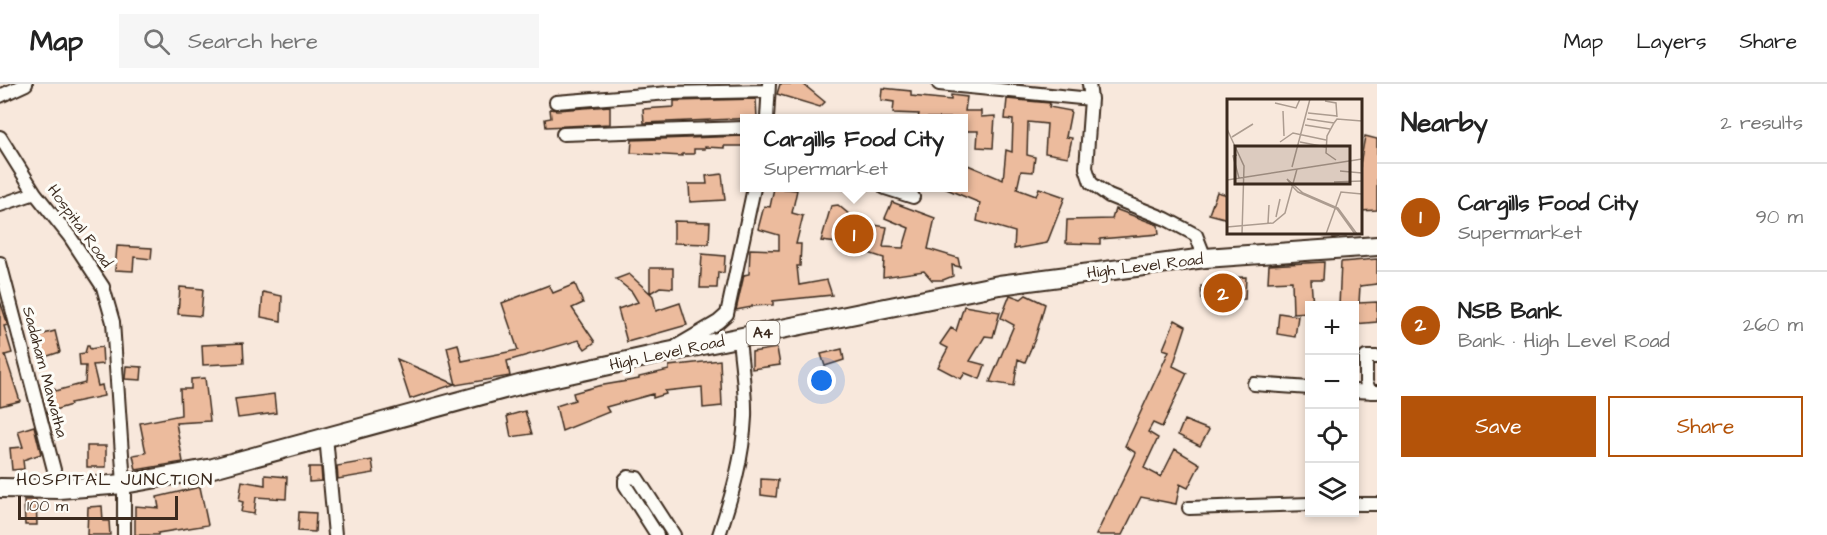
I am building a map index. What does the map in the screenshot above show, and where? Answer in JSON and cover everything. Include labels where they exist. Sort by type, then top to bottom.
[{"type":"highway","name":"High Level Road","points":[[0,488],[59,489],[123,484],[213,468],[519,385],[668,352],[999,285],[1205,258],[1377,246]]},
{"type":"street","points":[[0,96],[26,84]]},
{"type":"street","points":[[939,84],[1091,99]]},
{"type":"street","points":[[1089,84],[1091,99],[1086,168],[1091,183],[1109,196],[1166,219],[1196,235],[1205,258]]},
{"type":"street","points":[[556,102],[769,88],[767,114]]},
{"type":"street","points":[[563,134],[740,128]]},
{"type":"street","name":"Hospital Road","points":[[0,137],[35,193],[70,237],[103,287],[113,322],[124,535]]},
{"type":"street","points":[[668,352],[718,322],[727,314],[753,192]]},
{"type":"street","points":[[897,192],[913,197]]},
{"type":"street","points":[[0,205],[35,193]]},
{"type":"street","name":"Sadaham Mawatha","points":[[0,262],[59,489]]},
{"type":"street","points":[[719,535],[737,478],[745,415],[739,338]]},
{"type":"street","points":[[1374,392],[1366,382],[1366,357],[1377,357]]},
{"type":"street","points":[[1254,384],[1305,388]]},
{"type":"street","points":[[1359,391],[1374,392]]},
{"type":"street","points":[[326,436],[335,535]]},
{"type":"street","points":[[657,535],[625,484],[628,477],[637,478],[674,535]]},
{"type":"street","points":[[1189,508],[1305,504]]},
{"type":"street","points":[[1359,504],[1377,504]]},
{"type":"building","points":[[780,84],[803,84],[825,102],[820,107],[777,94]]},
{"type":"building","points":[[882,88],[911,91],[911,96],[951,100],[951,95],[967,97],[965,111],[981,111],[981,117],[995,116],[993,148],[977,147],[978,131],[968,131],[968,114],[893,113],[894,102],[881,100]]},
{"type":"building","points":[[756,99],[757,114],[740,114],[740,119],[644,123],[643,109],[674,107],[674,101]]},
{"type":"building","points":[[1007,99],[1050,103],[1049,107],[1071,111],[1066,137],[1072,138],[1068,157],[1045,153],[1047,124],[1028,122],[1027,155],[1035,157],[1033,172],[1021,171],[1017,189],[1036,196],[1039,188],[1065,197],[1047,243],[1014,249],[1015,232],[977,221],[980,203],[954,192],[968,192],[968,165],[1003,180],[1006,150],[1012,152],[1013,120],[1005,119]]},
{"type":"building","points":[[610,106],[610,124],[546,127],[545,119],[551,118],[550,109]]},
{"type":"building","points":[[740,136],[740,146],[705,147],[705,149],[694,149],[694,154],[682,154],[682,156],[631,153],[632,140]]},
{"type":"building","points":[[1365,136],[1377,139],[1377,210],[1362,211],[1362,153]]},
{"type":"building","points":[[722,174],[725,200],[690,202],[689,184],[707,184],[706,176]]},
{"type":"building","points":[[773,192],[797,192],[792,213],[803,216],[796,244],[801,244],[800,266],[797,266],[799,285],[827,280],[832,295],[773,301],[773,305],[752,306],[736,310],[744,275],[749,274],[750,249],[779,250],[779,235],[758,229],[764,206],[770,207]]},
{"type":"building","points":[[1217,192],[1227,195],[1227,219],[1209,214]]},
{"type":"building","points":[[892,202],[935,218],[928,249],[958,258],[960,267],[952,265],[953,276],[943,280],[932,280],[924,271],[883,277],[884,258],[838,243],[821,241],[831,206],[838,205],[868,224],[887,227],[883,247],[903,248],[909,228],[885,218]]},
{"type":"building","points":[[1115,209],[1158,225],[1159,234],[1100,239],[1100,244],[1066,243],[1067,220],[1112,219]]},
{"type":"building","points":[[674,221],[710,222],[709,244],[674,243]]},
{"type":"building","points":[[117,246],[152,248],[151,259],[134,257],[133,271],[115,270]]},
{"type":"building","points":[[702,254],[725,256],[724,273],[718,272],[717,288],[700,288]]},
{"type":"building","points":[[1377,259],[1377,284],[1360,286],[1359,303],[1359,301],[1339,301],[1341,262]]},
{"type":"building","points":[[1324,262],[1323,280],[1311,280],[1313,301],[1305,301],[1305,312],[1293,313],[1292,281],[1268,282],[1269,265]]},
{"type":"building","points":[[650,268],[673,268],[673,288],[660,287],[650,293]]},
{"type":"building","points":[[629,274],[653,296],[656,311],[680,303],[687,325],[627,342],[618,309],[638,302],[632,292],[616,279]]},
{"type":"building","points":[[1246,277],[1245,299],[1202,301],[1201,286],[1211,286],[1212,278]]},
{"type":"building","points":[[575,284],[583,303],[572,308],[595,342],[585,349],[579,340],[507,361],[510,376],[456,385],[447,347],[458,344],[462,361],[518,350],[502,303],[549,285],[553,293]]},
{"type":"building","points":[[180,287],[203,289],[201,316],[178,314]]},
{"type":"building","points":[[263,292],[282,296],[281,321],[261,317]]},
{"type":"building","points":[[1010,295],[1021,299],[1026,295],[1045,304],[1035,339],[1025,362],[1018,359],[1014,386],[990,382],[1014,325],[1001,318]]},
{"type":"building","points":[[0,301],[8,325],[4,326],[12,353],[5,355],[20,401],[0,406]]},
{"type":"building","points":[[1377,302],[1377,322],[1359,324],[1359,303]]},
{"type":"building","points":[[964,306],[1000,312],[993,337],[985,336],[970,361],[985,365],[980,379],[965,373],[961,379],[938,367],[948,348],[940,344],[951,328],[956,331]]},
{"type":"building","points":[[1279,313],[1298,316],[1295,337],[1277,334]]},
{"type":"building","points":[[1175,320],[1186,326],[1173,366],[1187,373],[1162,427],[1153,423],[1148,432],[1158,438],[1144,468],[1161,477],[1175,449],[1200,464],[1188,488],[1180,484],[1176,504],[1141,497],[1122,535],[1096,535],[1136,453],[1125,446],[1169,351],[1163,349]]},
{"type":"building","points":[[55,331],[60,352],[39,359],[33,337]]},
{"type":"building","points":[[243,343],[244,363],[203,365],[202,345]]},
{"type":"building","points":[[87,346],[90,349],[102,347],[103,364],[93,365],[98,386],[102,385],[104,396],[70,403],[71,405],[51,411],[45,390],[54,388],[56,391],[85,383],[86,366],[80,366],[79,354],[85,353]]},
{"type":"building","points":[[777,348],[780,365],[752,369],[752,352]]},
{"type":"building","points":[[842,349],[844,360],[825,366],[821,354]]},
{"type":"building","points":[[397,359],[455,384],[410,399]]},
{"type":"building","points":[[720,360],[722,406],[703,408],[702,387],[665,391],[666,394],[653,398],[653,394],[606,407],[609,412],[562,431],[556,406],[575,400],[573,393],[639,379],[639,377],[669,370],[669,366]]},
{"type":"building","points":[[126,366],[142,367],[141,380],[125,379]]},
{"type":"building","points":[[205,378],[210,421],[176,423],[183,462],[136,470],[133,455],[146,453],[140,423],[181,415],[180,389],[191,389],[191,379]]},
{"type":"building","points":[[274,394],[276,413],[238,418],[235,399]]},
{"type":"building","points":[[525,411],[532,434],[511,437],[507,416]]},
{"type":"building","points":[[1184,420],[1209,430],[1200,446],[1178,435]]},
{"type":"building","points":[[34,426],[41,454],[23,460],[24,469],[12,470],[10,448],[23,447],[18,431]]},
{"type":"building","points":[[87,446],[106,446],[106,467],[87,467]]},
{"type":"building","points":[[372,460],[374,473],[338,479],[337,466]]},
{"type":"building","points":[[309,467],[321,467],[322,481],[309,482]]},
{"type":"building","points":[[265,475],[287,477],[286,499],[256,497],[254,514],[241,512],[243,502],[239,501],[242,481],[265,485]]},
{"type":"building","points":[[761,479],[778,480],[776,497],[761,495]]},
{"type":"building","points":[[200,487],[208,525],[158,533],[158,535],[135,535],[135,506],[159,508],[157,497]]},
{"type":"building","points":[[24,500],[36,500],[37,525],[25,525]]},
{"type":"building","points":[[102,506],[103,521],[109,521],[110,535],[87,535],[88,507]]},
{"type":"building","points":[[299,512],[316,513],[315,532],[298,531]]},
{"type":"place","name":"Cargills Food City","points":[[854,234]]},
{"type":"place","name":"NSB Bank","points":[[1223,293]]},
{"type":"district","name":"HOSPITAL JUNCTION","points":[[115,479]]}]
